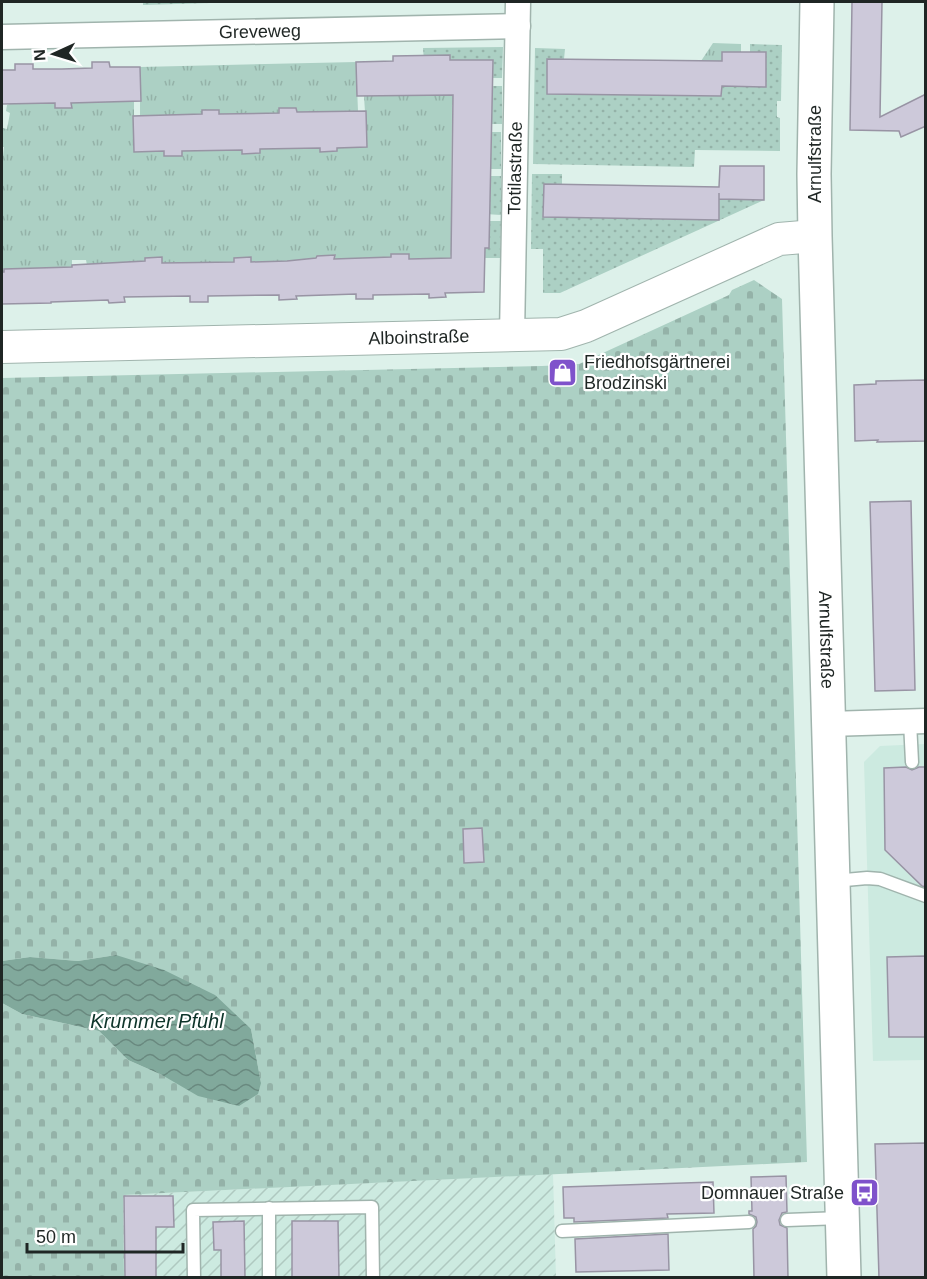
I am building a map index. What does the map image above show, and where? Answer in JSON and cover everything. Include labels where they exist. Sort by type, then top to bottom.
[{"type":"main road","name":"Arnulfstraße","points":[[817,2],[815,236],[844,1278]]},
{"type":"street","name":"Totilastraße","points":[[512,336],[518,2]]},
{"type":"street","name":"Greveweg","points":[[2,38],[518,26]]},
{"type":"street","name":"Alboinstraße","points":[[2,347],[561,334],[586,326],[780,239],[815,236]]},
{"type":"street","points":[[829,724],[918,722]]},
{"type":"lane","points":[[912,762],[918,722]]},
{"type":"lane","points":[[833,881],[880,879],[926,896]]},
{"type":"lane","points":[[194,1278],[194,1210],[372,1207],[373,1278]]},
{"type":"lane","points":[[269,1208],[269,1278]]},
{"type":"lane","points":[[787,1220],[842,1218]]},
{"type":"lane","points":[[562,1231],[749,1222]]},
{"type":"shaded area","points":[[925,744],[925,1060],[873,1061],[864,762],[880,746]]},
{"type":"shaded area","points":[[553,1174],[556,1277],[124,1277],[123,1195]]},
{"type":"green space","points":[[143,2],[244,2],[143,5]]},
{"type":"green space","points":[[713,43],[741,44],[741,52],[722,52],[722,61],[701,61]]},
{"type":"green space","points":[[750,44],[782,45],[781,101],[777,101],[777,117],[780,118],[780,151],[695,150],[694,167],[533,164],[535,48],[565,49],[564,59],[547,59],[547,94],[721,96],[722,86],[766,87],[766,53],[750,52]]},
{"type":"green space","points":[[503,47],[502,78],[489,78],[489,68],[493,68],[493,60],[424,61],[423,48]]},
{"type":"green space","points":[[356,62],[358,111],[297,112],[296,108],[280,108],[279,113],[219,114],[219,110],[202,110],[202,114],[140,116],[140,67]]},
{"type":"green space","points":[[489,86],[502,86],[502,124],[488,124],[488,115],[492,114],[492,97],[488,97]]},
{"type":"green space","points":[[451,93],[455,97],[454,105],[452,105],[451,240],[454,241],[450,258],[409,259],[408,254],[391,254],[391,259],[334,259],[334,255],[317,256],[316,260],[251,262],[251,257],[235,258],[234,262],[162,263],[161,257],[145,258],[145,261],[87,265],[86,260],[72,260],[72,267],[4,269],[2,272],[3,128],[7,129],[10,113],[6,111],[7,105],[12,103],[55,103],[56,108],[71,108],[71,103],[134,101],[134,152],[164,151],[165,156],[182,156],[182,151],[242,150],[243,154],[260,153],[260,149],[320,148],[321,152],[337,151],[365,112],[364,96]]},
{"type":"green space","points":[[488,132],[501,132],[501,169],[487,169],[491,151]]},
{"type":"green space","points":[[532,174],[562,174],[562,184],[544,184],[544,217],[718,220],[719,199],[764,200],[560,293],[543,293],[543,249],[531,249]]},
{"type":"green space","points":[[486,176],[501,176],[501,215],[485,214],[490,195]]},
{"type":"green space","points":[[485,221],[501,221],[500,258],[485,258],[485,248],[489,247],[489,231]]},
{"type":"green space","points":[[754,280],[782,299],[807,1162],[123,1195],[124,1277],[2,1277],[2,1003],[22,1014],[99,1031],[128,1060],[162,1075],[261,1083],[251,1029],[116,955],[78,961],[30,957],[2,961],[2,378],[579,364],[729,295],[732,290]]},
{"type":"water","name":"Krummer Pfuhl","points":[[116,955],[164,970],[215,995],[251,1029],[261,1083],[258,1094],[239,1106],[198,1096],[162,1075],[128,1060],[99,1031],[22,1014],[2,1003],[2,961],[30,957],[78,961]]},
{"type":"building","points":[[852,2],[882,2],[880,117],[926,94],[926,126],[901,137],[899,131],[850,130]]},
{"type":"building","points":[[722,52],[766,52],[766,87],[722,86],[721,96],[547,94],[547,59],[722,61]]},
{"type":"building","points":[[450,55],[450,60],[493,60],[489,248],[485,248],[484,292],[445,293],[446,297],[429,298],[429,294],[373,295],[373,299],[356,299],[356,294],[296,296],[297,299],[279,300],[279,295],[208,296],[208,302],[190,302],[190,296],[124,297],[125,302],[109,303],[108,300],[2,304],[2,272],[4,269],[72,267],[72,265],[145,261],[145,258],[162,257],[162,263],[234,262],[234,258],[251,257],[251,262],[287,261],[335,255],[334,259],[391,257],[391,254],[409,254],[409,259],[451,258],[453,95],[357,96],[356,62],[393,61],[393,56]]},
{"type":"building","points":[[92,62],[109,62],[110,67],[140,67],[141,101],[71,103],[72,108],[55,108],[55,103],[2,104],[2,70],[15,70],[15,64],[33,64],[33,69],[92,68]]},
{"type":"building","points":[[279,108],[296,108],[297,112],[366,111],[367,147],[337,148],[337,151],[320,152],[320,148],[260,149],[260,153],[242,154],[242,150],[182,151],[182,156],[164,156],[164,151],[134,152],[133,116],[202,114],[202,110],[219,110],[219,114],[279,113]]},
{"type":"building","points":[[720,166],[764,166],[764,200],[719,199],[719,220],[543,217],[544,184],[719,187]]},
{"type":"building","points":[[553,366],[573,366],[574,384],[554,385]]},
{"type":"building","points":[[926,380],[926,441],[855,441],[854,385],[876,384],[876,381]]},
{"type":"building","points":[[911,501],[915,690],[875,691],[870,502]]},
{"type":"building","points":[[906,767],[912,770],[926,767],[926,887],[922,886],[885,850],[884,768]]},
{"type":"building","points":[[482,828],[484,862],[464,863],[463,829]]},
{"type":"building","points":[[925,956],[926,1037],[889,1037],[887,957]]},
{"type":"building","points":[[926,1143],[926,1278],[879,1278],[875,1144]]},
{"type":"building","points":[[786,1176],[787,1212],[782,1213],[779,1220],[780,1225],[787,1228],[788,1278],[754,1278],[753,1229],[757,1222],[756,1217],[749,1214],[749,1211],[752,1211],[751,1177]]},
{"type":"building","points":[[713,1182],[714,1213],[667,1214],[668,1218],[574,1222],[574,1218],[564,1218],[563,1187]]},
{"type":"building","points":[[124,1196],[173,1196],[174,1227],[156,1227],[156,1278],[125,1278]]},
{"type":"building","points":[[244,1221],[245,1278],[221,1278],[221,1250],[214,1250],[213,1222]]},
{"type":"building","points":[[292,1221],[338,1221],[339,1278],[292,1278]]},
{"type":"building","points":[[668,1234],[669,1270],[576,1272],[575,1239]]},
{"type":"place","name":"Friedhofsgärtnerei Brodzinski","points":[[563,372]]},
{"type":"place","name":"Domnauer Straße","points":[[865,1193]]}]
